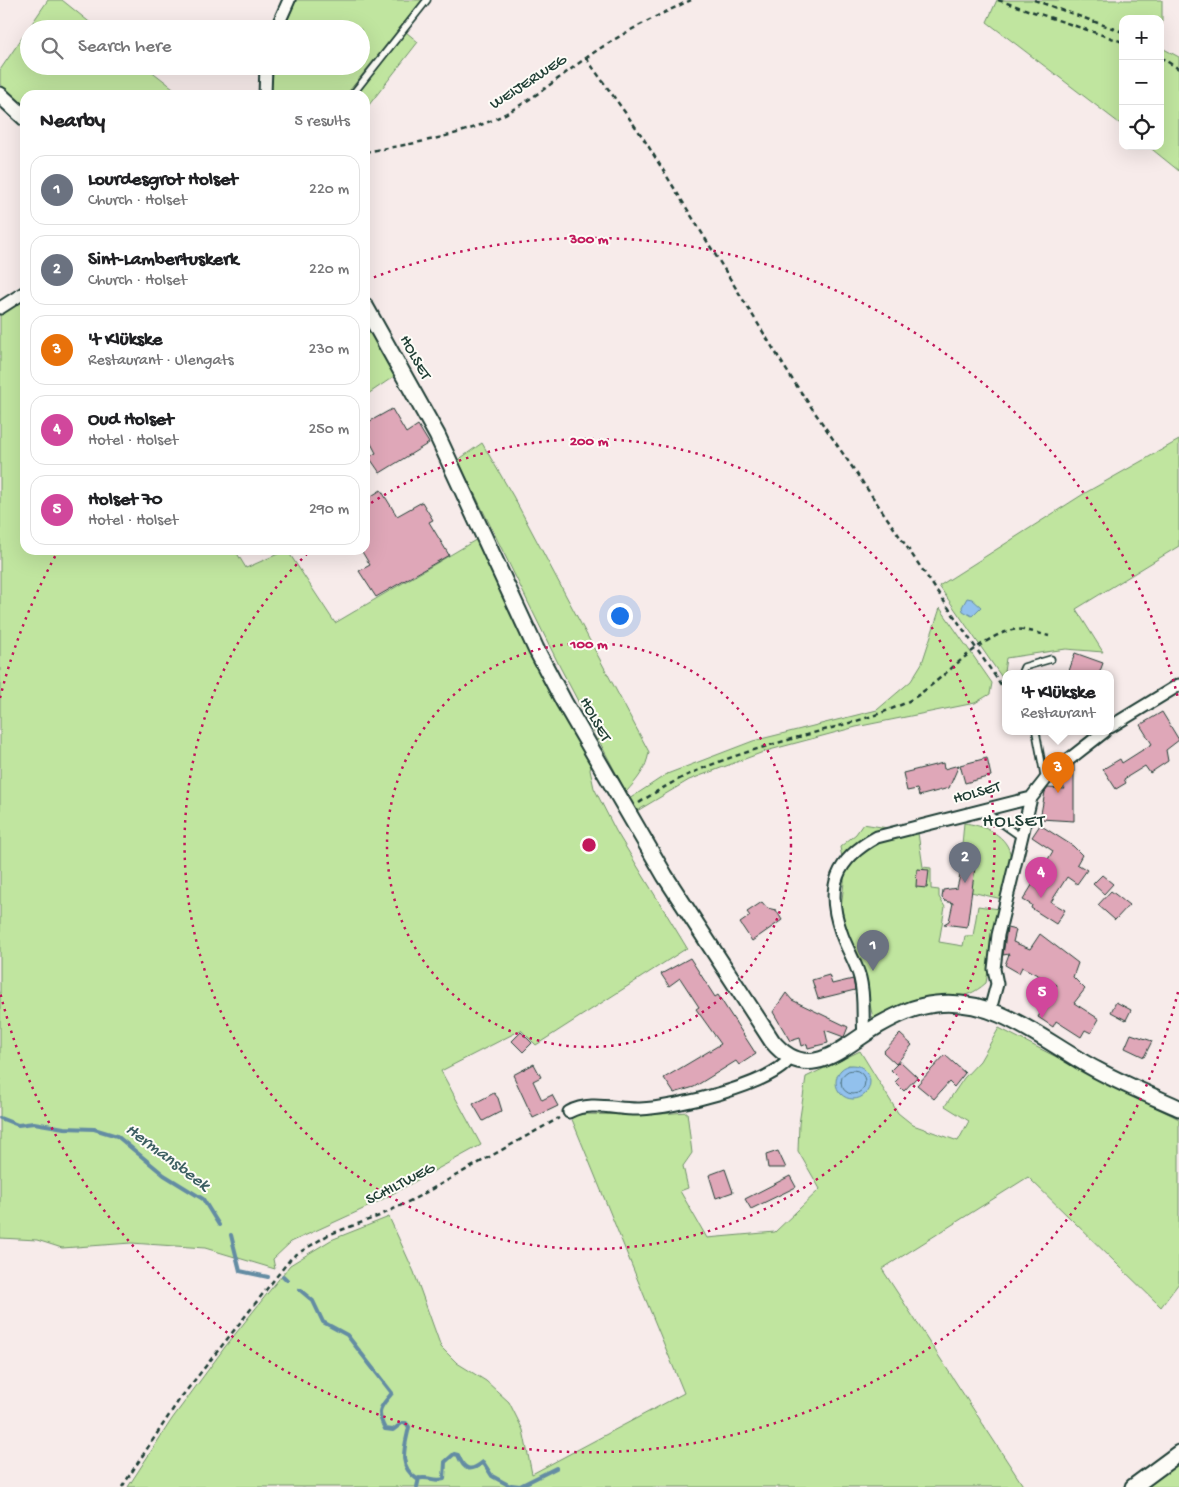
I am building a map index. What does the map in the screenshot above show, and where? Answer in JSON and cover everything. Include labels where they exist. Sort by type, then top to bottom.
[{"type":"street","points":[[280,20],[289,0]]},
{"type":"street","points":[[265,90],[266,75]]},
{"type":"street","points":[[0,95],[20,113]]},
{"type":"street","points":[[0,308],[20,295]]},
{"type":"street","name":"HOLSET","points":[[370,315],[437,435],[536,649],[627,811],[694,924],[772,1041],[783,1054],[790,1058]]},
{"type":"street","points":[[1114,726],[1179,685]]},
{"type":"street","points":[[990,1010],[997,984],[994,969],[998,935],[1032,798],[1045,780],[1061,764],[1100,735]]},
{"type":"street","name":"HOLSET","points":[[864,1035],[860,977],[841,932],[835,906],[835,888],[843,865],[859,847],[877,837],[1032,798]]},
{"type":"street","points":[[569,1112],[583,1106],[660,1108],[700,1099],[772,1073],[786,1064],[790,1058],[810,1061],[827,1058],[908,1010],[935,1004],[963,1004],[990,1010],[1027,1028],[1096,1070],[1179,1108]]},
{"type":"street","points":[[1133,1487],[1179,1453]]},
{"type":"lane","points":[[370,72],[428,0]]},
{"type":"lane","points":[[356,90],[368,75]]},
{"type":"lane","points":[[1023,670],[1024,667],[1051,659]]},
{"type":"lane","points":[[1037,735],[1045,780]]},
{"type":"lane","points":[[984,811],[1021,837]]},
{"type":"path","name":"WEIJERWEG","points":[[370,151],[442,137],[483,125],[541,92],[586,58],[640,25],[691,0]]},
{"type":"path","points":[[998,0],[1006,1],[1119,41]]},
{"type":"path","points":[[1034,0],[1119,31]]},
{"type":"path","points":[[586,58],[642,136],[792,379],[1002,686]]},
{"type":"path","points":[[1164,60],[1179,69]]},
{"type":"path","points":[[627,811],[688,773],[769,745],[880,713],[921,695],[976,649],[1000,634],[1013,630],[1049,636]]},
{"type":"path","name":"SCHILTWEG","points":[[122,1487],[179,1400],[292,1257],[328,1235],[379,1216],[414,1199],[569,1112]]},
{"type":"green space","points":[[48,0],[62,0],[87,20],[34,20]]},
{"type":"green space","points":[[296,0],[422,0],[370,65],[370,20],[288,20]]},
{"type":"green space","points":[[997,0],[1162,0],[1162,15],[1119,15],[1119,123],[987,22]]},
{"type":"green space","points":[[406,32],[418,42],[370,104],[370,90],[361,90]]},
{"type":"green space","points":[[20,41],[20,75],[156,75],[176,90],[20,90],[20,102],[0,84],[0,70]]},
{"type":"green space","points":[[1164,49],[1179,57],[1179,171],[1153,150],[1164,150]]},
{"type":"green space","points":[[273,75],[362,75],[350,90],[271,90]]},
{"type":"green space","points":[[20,301],[20,555],[238,555],[246,568],[276,555],[290,555],[335,623],[479,538],[593,756],[590,770],[594,788],[616,831],[687,948],[536,1045],[521,1030],[441,1071],[481,1145],[372,1205],[291,1242],[273,1259],[275,1269],[205,1248],[131,1243],[62,1248],[37,1240],[0,1238],[0,315]]},
{"type":"green space","points":[[370,324],[399,373],[370,393]]},
{"type":"green space","points":[[1179,440],[1179,546],[1076,609],[1103,652],[1066,649],[1006,658],[1004,670],[1002,670],[1002,678],[939,586],[1085,493]]},
{"type":"green space","points":[[482,443],[513,496],[649,752],[641,774],[626,792],[560,667],[458,460]]},
{"type":"green space","points":[[940,608],[992,683],[990,694],[975,703],[856,727],[766,751],[689,780],[637,811],[629,799],[667,774],[753,741],[877,710],[911,681],[922,663]]},
{"type":"green space","points":[[964,823],[991,831],[998,835],[1007,846],[1010,853],[1010,862],[1002,899],[971,892],[977,852],[966,851],[966,846],[962,845]]},
{"type":"green space","points":[[863,824],[918,833],[923,867],[931,868],[931,889],[939,890],[939,897],[945,907],[939,942],[963,946],[965,936],[973,936],[978,906],[999,909],[986,983],[978,989],[963,995],[934,997],[917,1001],[873,1018],[861,964],[850,939],[841,909],[845,873],[840,847],[856,834]]},
{"type":"green space","points":[[999,1028],[1179,1119],[1179,1283],[1161,1307],[1028,1177],[882,1269],[1024,1487],[128,1487],[172,1419],[225,1347],[290,1265],[331,1240],[389,1217],[414,1272],[441,1347],[457,1363],[486,1381],[509,1402],[523,1430],[532,1474],[684,1393],[571,1117],[576,1114],[647,1115],[687,1112],[692,1153],[683,1166],[688,1188],[680,1191],[707,1238],[775,1232],[820,1189],[798,1151],[799,1124],[806,1077],[860,1051],[898,1113],[913,1125],[958,1141],[969,1121],[945,1106],[964,1078],[980,1061]],"holes":[[[848,1065],[859,1066],[854,1098],[841,1094]]]},
{"type":"green space","points":[[1179,1461],[1179,1487],[1143,1487]]},
{"type":"water","points":[[967,598],[972,599],[981,607],[972,616],[963,611],[962,607]]},
{"type":"water","points":[[853,1065],[865,1070],[870,1082],[865,1094],[853,1099],[841,1094],[836,1082],[841,1070]]},
{"type":"building","points":[[392,409],[406,433],[418,425],[429,443],[380,473],[370,458],[376,453],[370,442],[370,421]]},
{"type":"building","points":[[381,490],[397,516],[422,502],[433,520],[429,522],[449,555],[376,597],[359,571],[370,565],[364,555],[370,555],[370,497]]},
{"type":"building","points":[[1075,653],[1103,663],[1100,670],[1069,670]]},
{"type":"building","points":[[1162,712],[1179,740],[1166,750],[1168,761],[1150,773],[1145,766],[1124,779],[1126,783],[1116,789],[1103,769],[1120,759],[1122,763],[1152,744],[1140,725]]},
{"type":"building","points":[[987,758],[991,776],[965,783],[960,765]]},
{"type":"building","points":[[943,763],[944,769],[959,765],[949,788],[919,796],[917,789],[907,791],[903,773]]},
{"type":"building","points":[[1074,765],[1074,821],[1040,819],[1045,792],[1048,788],[1065,789],[1057,778]]},
{"type":"building","points":[[1040,825],[1073,846],[1082,855],[1077,864],[1087,870],[1077,884],[1067,877],[1051,902],[1065,910],[1056,924],[1031,908],[1032,905],[1023,900],[1053,851],[1032,837]]},
{"type":"building","points":[[966,851],[977,852],[967,927],[944,924],[949,921],[953,903],[942,898],[943,890],[957,888]]},
{"type":"building","points":[[917,869],[929,870],[927,888],[916,887]]},
{"type":"building","points":[[1102,875],[1113,884],[1104,894],[1093,884]]},
{"type":"building","points":[[1111,891],[1129,905],[1115,920],[1098,905]]},
{"type":"building","points":[[762,902],[767,908],[776,910],[782,920],[752,941],[740,923],[750,916],[747,912]]},
{"type":"building","points":[[1007,928],[1016,930],[1013,942],[1030,949],[1040,934],[1078,963],[1073,977],[1085,989],[1074,1003],[1099,1019],[1091,1033],[1085,1030],[1081,1037],[1056,1021],[1053,1027],[1038,1017],[1057,985],[1022,967],[1019,973],[1005,965],[1009,954],[1003,955]]},
{"type":"building","points":[[690,958],[715,997],[718,995],[756,1054],[739,1065],[736,1061],[694,1087],[674,1093],[664,1078],[721,1044],[696,1009],[699,1007],[680,978],[669,986],[661,974]]},
{"type":"building","points":[[829,975],[832,984],[853,979],[855,990],[818,999],[812,980]]},
{"type":"building","points":[[786,993],[792,1000],[848,1027],[844,1037],[825,1030],[828,1043],[808,1048],[807,1044],[802,1046],[800,1038],[790,1041],[773,1012]]},
{"type":"building","points":[[1116,1002],[1131,1010],[1126,1020],[1111,1012]]},
{"type":"building","points":[[521,1032],[532,1043],[523,1052],[512,1041]]},
{"type":"building","points":[[900,1034],[912,1045],[896,1064],[883,1052]]},
{"type":"building","points":[[1131,1034],[1152,1041],[1144,1057],[1125,1048]]},
{"type":"building","points":[[945,1055],[965,1073],[954,1087],[949,1082],[934,1099],[917,1085]]},
{"type":"building","points":[[900,1061],[917,1077],[904,1091],[895,1082],[899,1078],[891,1070]]},
{"type":"building","points":[[534,1064],[541,1077],[533,1081],[542,1100],[552,1095],[558,1106],[533,1118],[513,1075]]},
{"type":"building","points":[[494,1093],[498,1098],[502,1111],[483,1121],[473,1104]]},
{"type":"building","points":[[778,1151],[786,1168],[768,1168],[766,1155]]},
{"type":"building","points":[[725,1169],[733,1192],[716,1198],[709,1175]]},
{"type":"building","points":[[790,1176],[796,1187],[751,1209],[745,1199]]},
{"type":"waterway","name":"Hermansbeek","points":[[0,1118],[18,1125],[34,1123],[64,1128],[94,1129],[117,1136],[164,1175],[203,1199],[219,1225]]},
{"type":"waterway","name":"Hermansbeek","points":[[231,1235],[240,1271],[268,1277]]},
{"type":"waterway","name":"Hermansbeek","points":[[283,1276],[287,1280]]},
{"type":"waterway","name":"Hermansbeek","points":[[300,1290],[313,1301],[323,1322],[347,1335],[392,1393],[382,1405],[380,1417],[385,1429],[393,1430],[402,1423],[406,1423],[409,1427],[404,1456],[407,1468],[411,1474],[417,1479],[444,1479],[445,1462],[454,1454],[458,1455],[465,1467],[471,1469],[483,1462],[492,1476],[512,1487]]},
{"type":"waterway","points":[[511,1485],[520,1486],[556,1468]]},
{"type":"waterway","name":"Hermansbeek","points":[[417,1487],[419,1478]]},
{"type":"place","name":"'t Klükske","points":[[1058,793]]},
{"type":"place","name":"Sint-Lambertuskerk","points":[[965,883]]},
{"type":"place","name":"Oud Holset","points":[[1041,898]]},
{"type":"place","name":"Lourdesgrot Holset","points":[[873,971]]},
{"type":"place","name":"Holset 70","points":[[1042,1018]]},
{"type":"district","name":"HOLSET","points":[[1014,822]]}]
